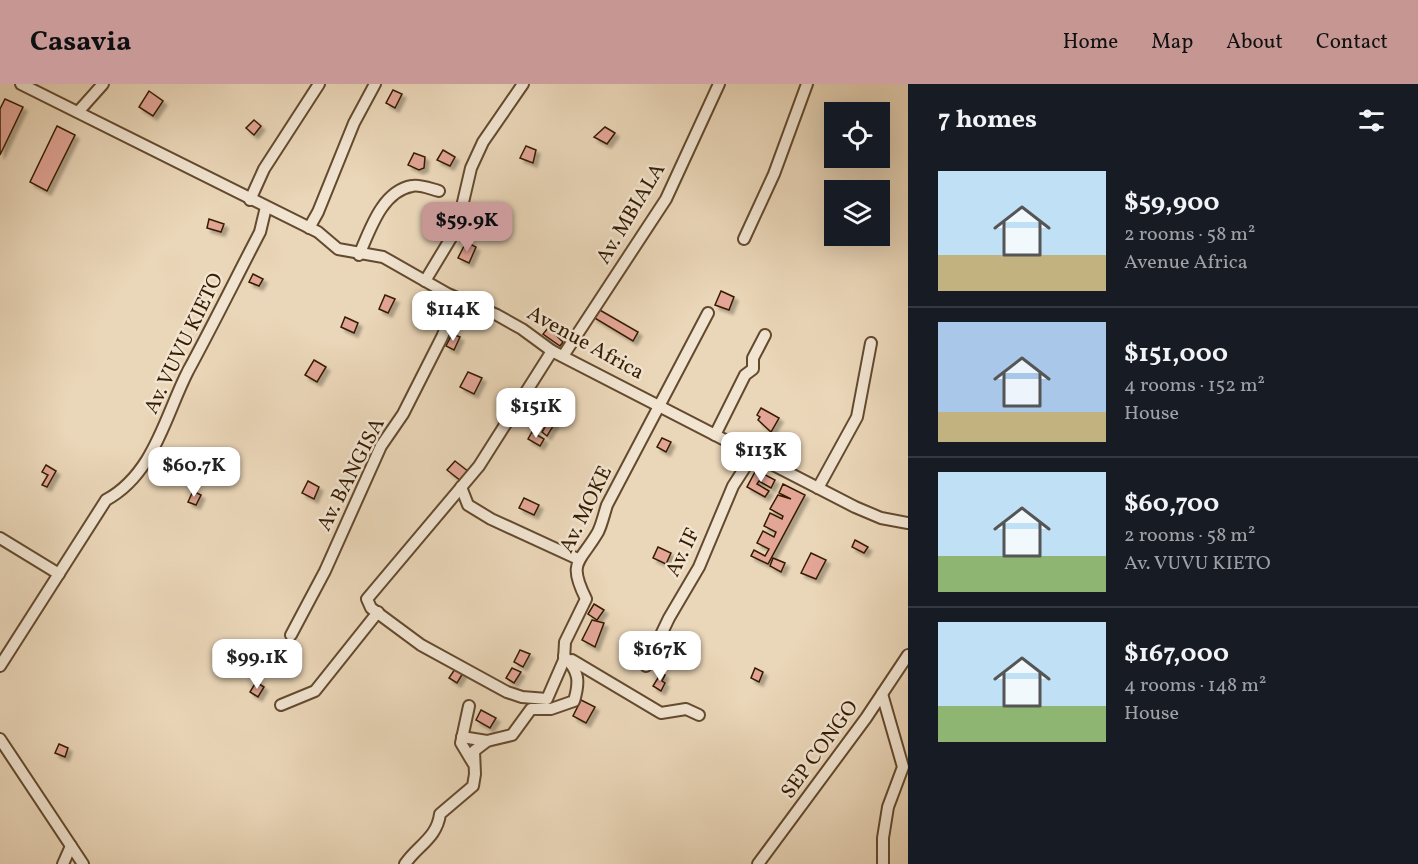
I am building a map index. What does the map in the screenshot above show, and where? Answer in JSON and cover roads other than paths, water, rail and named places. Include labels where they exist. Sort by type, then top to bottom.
[{"type":"street","name":"Avenue Africa","points":[[21,84],[318,232],[339,249],[359,255],[383,257],[424,281],[522,329],[552,351],[659,404],[818,488],[881,518],[908,523]]},
{"type":"street","points":[[78,112],[103,84]]},
{"type":"street","points":[[250,200],[264,169],[319,84]]},
{"type":"street","points":[[309,228],[354,123],[375,84]]},
{"type":"street","points":[[424,281],[457,228],[471,168],[483,142],[524,84]]},
{"type":"street","name":"Av. MBIALA","points":[[563,356],[666,199],[719,84]]},
{"type":"street","points":[[744,239],[774,174],[807,84]]},
{"type":"street","points":[[359,255],[382,207],[396,192],[413,185],[439,191]]},
{"type":"street","name":"Av. VUVU KIETO","points":[[0,666],[106,500],[122,489],[150,456],[187,373],[260,232],[266,207]]},
{"type":"street","name":"Av. BANGISA","points":[[291,635],[325,571],[381,446],[403,414],[459,298]]},
{"type":"street","name":"Av. MOKE","points":[[378,612],[421,645],[507,692],[522,697],[547,699],[564,656],[565,642],[586,599],[576,579],[578,559],[598,531],[607,505],[708,312]]},
{"type":"street","points":[[715,435],[745,375],[753,369],[753,358],[765,335]]},
{"type":"street","points":[[818,488],[857,417],[870,343]]},
{"type":"street","points":[[281,705],[315,691],[378,612],[368,604],[370,594],[461,488],[497,440],[552,351]]},
{"type":"street","name":"Av. IF","points":[[646,666],[669,618],[699,567],[733,486],[753,455]]},
{"type":"street","points":[[461,488],[468,505],[491,519],[578,559]]},
{"type":"street","points":[[0,538],[59,574]]},
{"type":"street","name":"SEP CONGO","points":[[758,864],[908,655]]},
{"type":"street","points":[[564,656],[661,713],[686,709],[699,716]]},
{"type":"street","points":[[462,737],[487,741],[512,735],[531,710],[551,709],[574,701],[579,679],[575,667],[564,656]]},
{"type":"street","points":[[882,694],[903,767],[888,807],[883,838],[883,864]]},
{"type":"street","points":[[405,864],[432,835],[439,824],[440,814],[472,786],[476,774],[473,763],[461,743],[469,706]]},
{"type":"street","points":[[0,739],[83,864]]},
{"type":"street","points":[[473,763],[474,751],[487,741]]},
{"type":"street","points":[[63,864],[71,846]]}]
